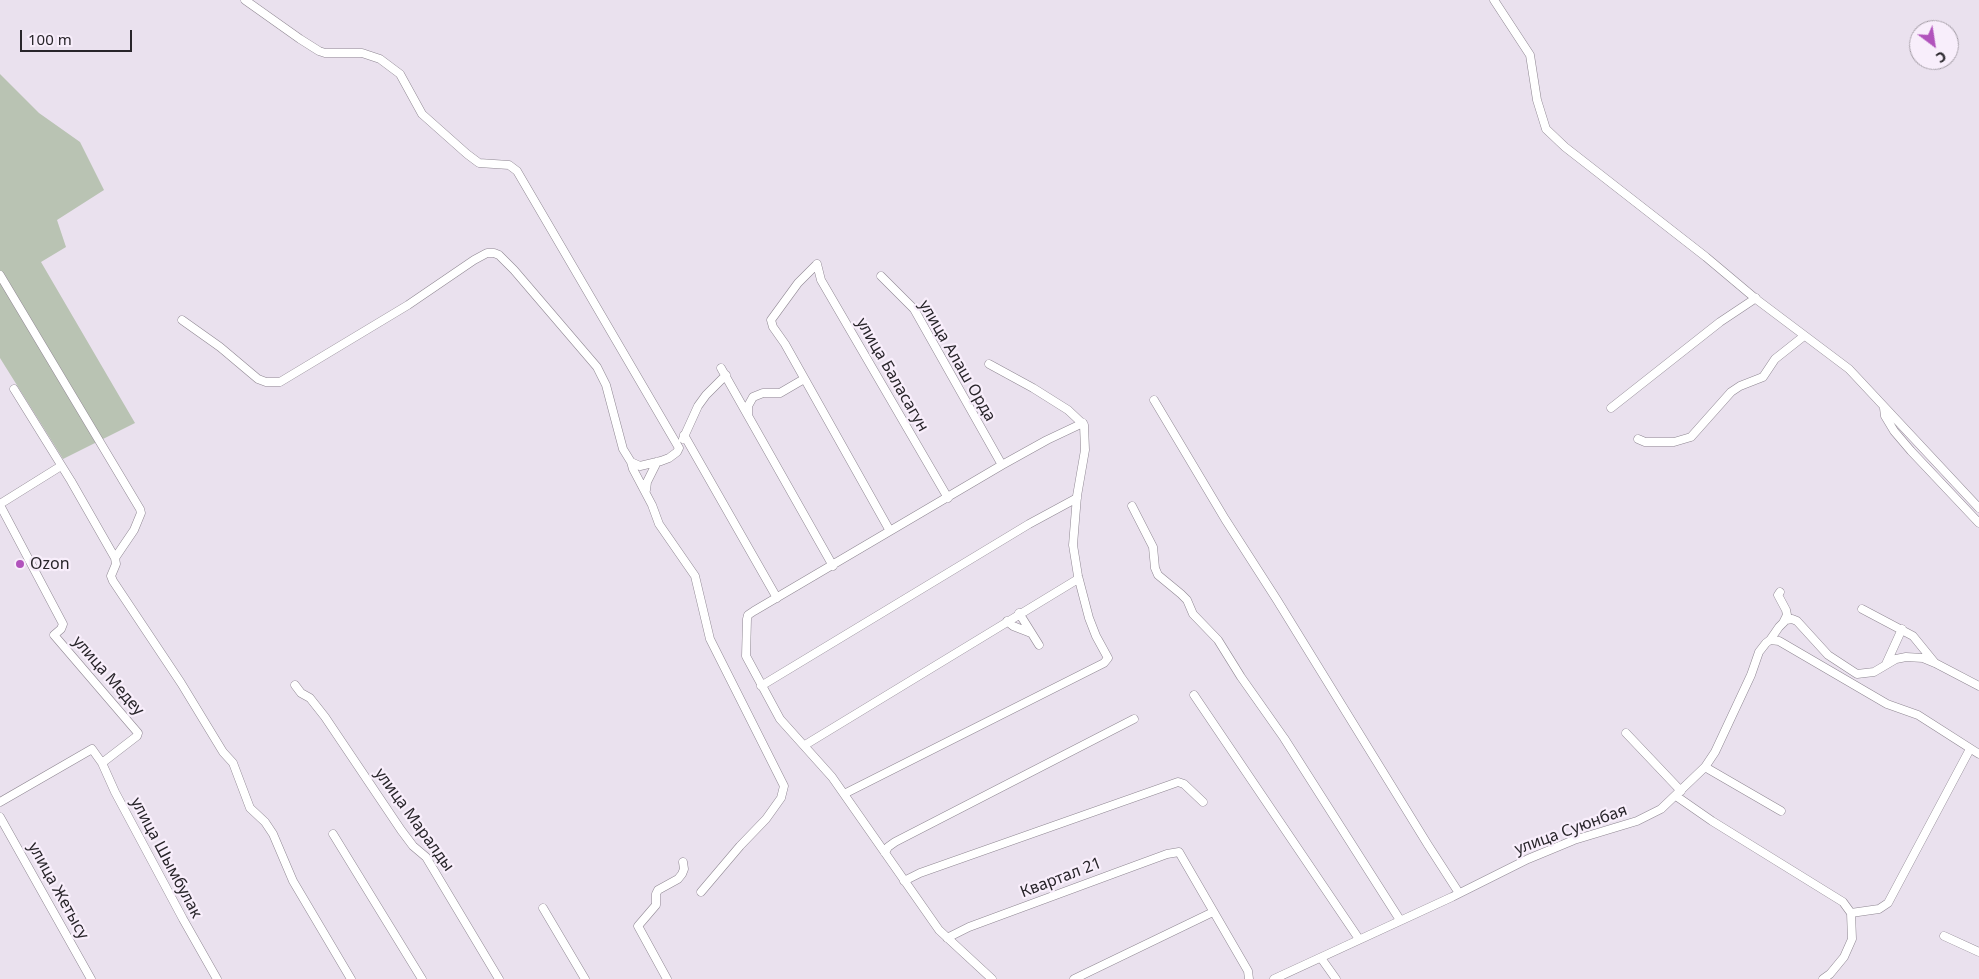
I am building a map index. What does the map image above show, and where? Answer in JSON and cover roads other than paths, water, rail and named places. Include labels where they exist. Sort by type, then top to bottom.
[{"type":"street","points":[[245,0],[319,51],[326,53],[362,53],[371,55],[386,63],[400,74],[422,114],[467,154],[479,163],[509,165],[517,171],[679,448]]},
{"type":"street","points":[[1494,0],[1530,55],[1537,100],[1546,128],[1565,147],[1699,251],[1804,336],[1849,369],[1979,508]]},
{"type":"street","points":[[182,320],[220,347],[258,379],[266,382],[280,382],[408,305],[474,260],[494,253],[499,255],[514,270],[598,366],[606,384],[623,449],[646,491],[659,524],[695,576],[710,639],[784,786],[781,798],[766,819],[701,892]]},
{"type":"street","name":"улица Баласагун","points":[[804,379],[785,344],[773,327],[771,320],[798,283],[817,264],[821,280],[948,498]]},
{"type":"street","points":[[0,275],[140,509],[141,513],[134,530],[114,558]]},
{"type":"street","name":"улица Алаш Орда","points":[[881,276],[914,310],[1002,466]]},
{"type":"street","points":[[1611,408],[1713,327],[1756,298]]},
{"type":"street","points":[[1638,439],[1645,442],[1674,442],[1690,437],[1731,392],[1740,386],[1763,377],[1775,359],[1804,336]]},
{"type":"street","points":[[844,794],[1106,661],[1108,658],[1092,627],[1078,578],[1073,545],[1077,498],[1085,450],[1086,432],[1083,423],[1068,410],[1033,388],[989,364]]},
{"type":"street","points":[[631,462],[640,466],[670,458],[679,448],[698,406],[724,372],[833,566]]},
{"type":"street","points":[[748,415],[748,406],[753,397],[763,393],[780,393],[804,379],[890,531]]},
{"type":"street","points":[[14,389],[114,558],[116,564],[111,572],[113,580],[170,666],[223,752],[233,763],[250,808],[265,822],[274,834],[293,881],[351,979]]},
{"type":"street","points":[[1154,400],[1225,519],[1459,893]]},
{"type":"street","points":[[1884,407],[1885,416],[1910,451],[1979,523]]},
{"type":"street","points":[[992,979],[939,930],[832,777],[780,719],[746,656],[747,619],[748,615],[1046,440],[1083,423]]},
{"type":"street","points":[[684,435],[777,598]]},
{"type":"street","points":[[646,491],[647,482],[657,462]]},
{"type":"street","points":[[0,505],[61,466]]},
{"type":"street","points":[[761,686],[1029,524],[1077,498]]},
{"type":"street","name":"улица Медеу","points":[[0,505],[63,624],[61,629],[54,635],[136,730],[137,736],[102,763]]},
{"type":"street","points":[[1132,506],[1153,547],[1154,568],[1158,575],[1187,600],[1193,614],[1218,640],[1241,677],[1284,738],[1400,920]]},
{"type":"street","points":[[805,745],[1078,578]]},
{"type":"street","points":[[1770,640],[1787,615],[1778,595],[1780,592]]},
{"type":"street","points":[[1862,609],[1913,636],[1935,663]]},
{"type":"street","points":[[1019,613],[1039,646]]},
{"type":"street","points":[[1783,623],[1792,619],[1797,622],[1828,654],[1857,674],[1874,672],[1896,659],[1906,657],[1922,658],[1979,686]]},
{"type":"street","points":[[1007,621],[1013,626],[1031,633]]},
{"type":"street","points":[[1884,666],[1902,629]]},
{"type":"street","points":[[1770,640],[1779,641],[1888,704],[1918,715],[1979,754]]},
{"type":"street","name":"улица Суюнбая","points":[[1274,979],[1520,863],[1565,844],[1637,821],[1661,809],[1705,767],[1715,752],[1751,675],[1759,652],[1766,642],[1770,640]]},
{"type":"street","name":"улица Маралды","points":[[295,685],[301,693],[310,698],[325,717],[401,830],[426,857],[499,979]]},
{"type":"street","points":[[1194,695],[1359,939]]},
{"type":"street","points":[[885,853],[888,847],[895,842],[1134,719]]},
{"type":"street","points":[[1626,733],[1678,793],[1712,820],[1843,902],[1851,913],[1852,939],[1844,957],[1830,974],[1823,979]]},
{"type":"street","name":"улица Шымбулак","points":[[0,802],[92,749],[102,763],[115,792],[217,979]]},
{"type":"street","points":[[1851,913],[1880,909],[1888,903],[1970,749]]},
{"type":"street","points":[[1705,767],[1781,811]]},
{"type":"street","points":[[904,881],[920,873],[1178,782],[1184,784],[1203,802]]},
{"type":"street","name":"улица Жетысу","points":[[0,817],[91,979]]},
{"type":"street","points":[[333,834],[422,979]]},
{"type":"street","name":"Квартал 21","points":[[947,938],[969,927],[1167,854],[1179,852],[1213,912]]},
{"type":"street","points":[[667,979],[638,926],[656,905],[658,890],[678,879],[682,874],[684,869],[683,862]]},
{"type":"street","points":[[543,908],[585,979]]},
{"type":"street","points":[[1074,979],[1213,912],[1248,971],[1248,979]]},
{"type":"street","points":[[1944,936],[1979,952]]},
{"type":"street","points":[[1321,958],[1336,979]]},
{"type":"place","name":"Ozon","points":[[20,564]]}]
